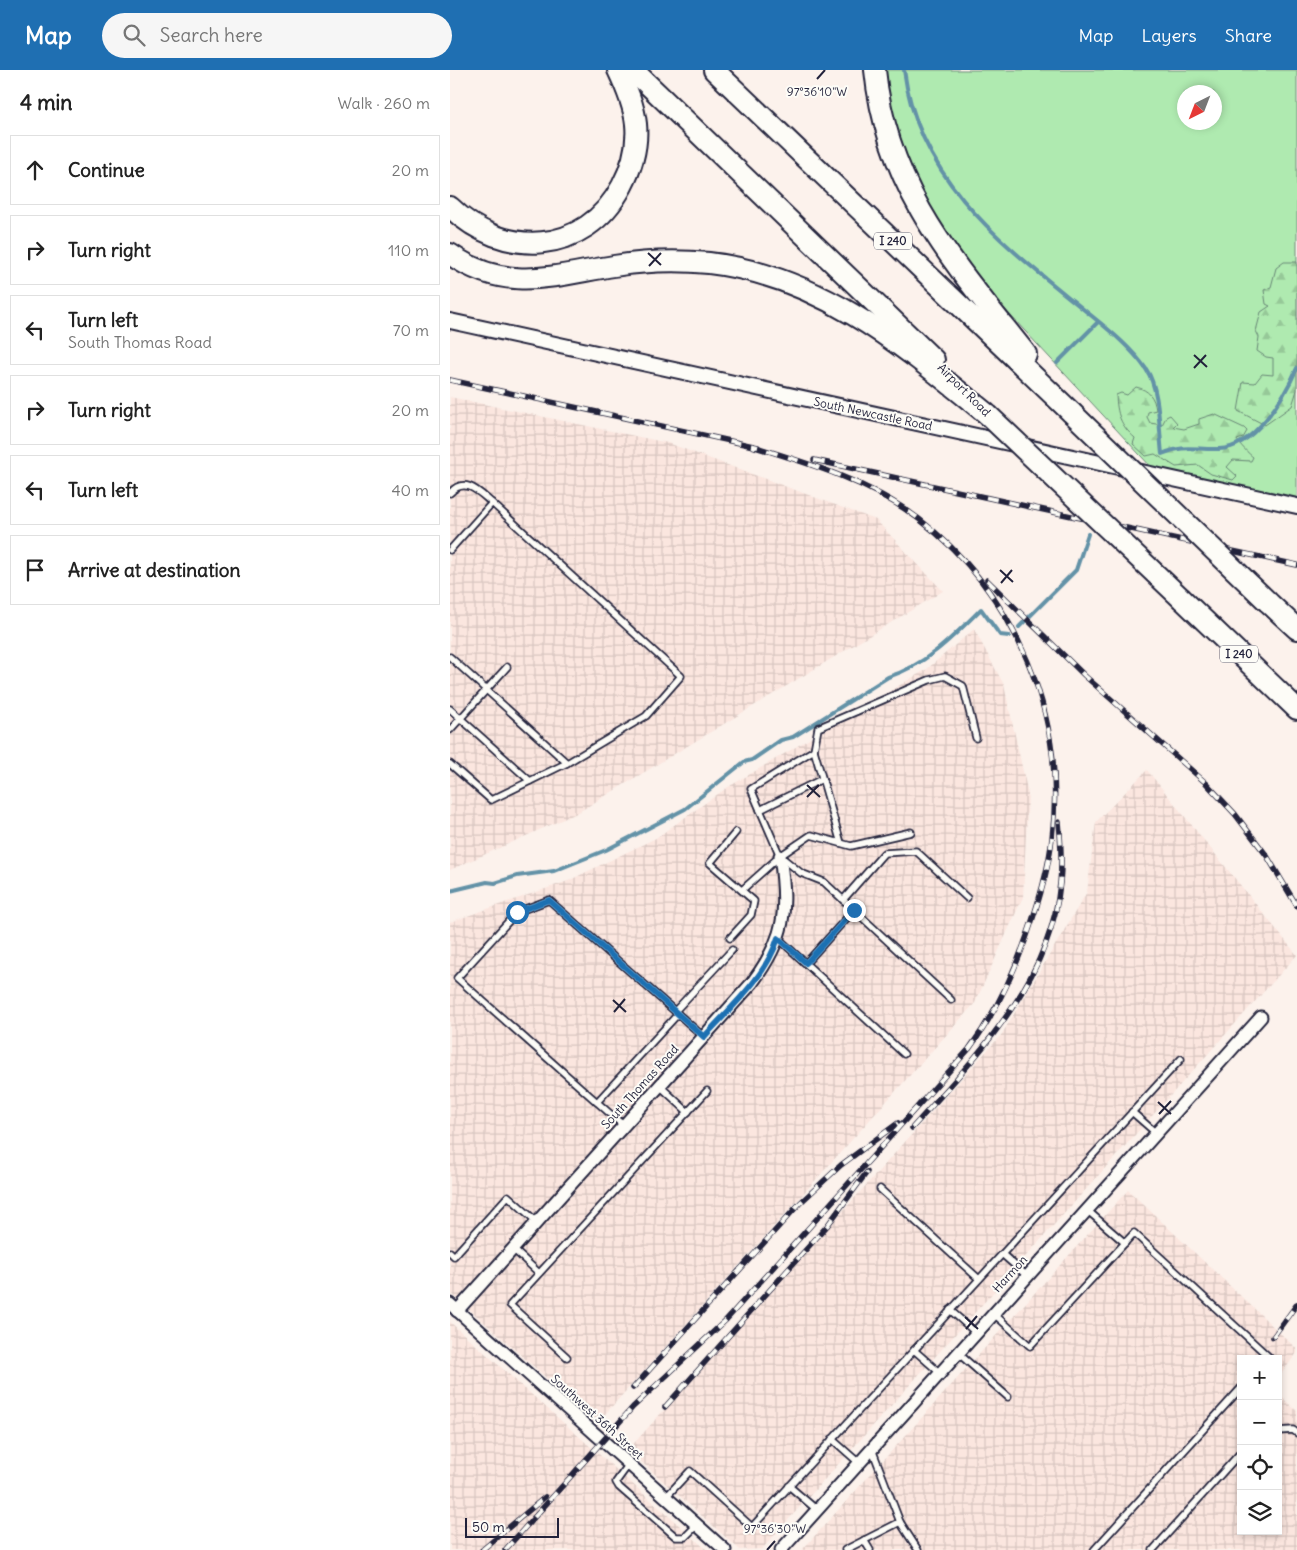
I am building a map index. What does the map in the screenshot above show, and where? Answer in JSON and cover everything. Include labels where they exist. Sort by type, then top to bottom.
[{"type":"highway","points":[[450,207],[481,231],[503,240],[527,243],[553,241],[578,232],[599,217],[616,198],[628,175],[635,150],[636,125],[632,102],[618,70]]},
{"type":"highway","name":"Airport Road","points":[[633,70],[955,384],[1297,709]]},
{"type":"highway","name":"I 240","points":[[714,70],[1297,629]]},
{"type":"highway","points":[[875,70],[881,108],[892,146],[906,183],[921,214],[945,252],[1072,413]]},
{"type":"highway","points":[[450,254],[476,268],[501,276],[522,279],[543,279],[622,265],[679,261],[734,267],[774,276],[801,286],[849,310],[955,384]]},
{"type":"street","name":"South Newcastle Road","points":[[450,321],[1297,506]]},
{"type":"street","name":"South Thomas Road","points":[[454,1307],[513,1249],[752,983],[766,964],[778,938],[784,912],[785,891],[780,856]]},
{"type":"street","name":"Harmon","points":[[781,1550],[1261,1017]]},
{"type":"street","name":"Southwest 36th Street","points":[[454,1307],[725,1550]]},
{"type":"lane","points":[[450,492],[464,484],[471,485],[492,502],[681,676],[646,716],[567,763],[491,800],[450,764]]},
{"type":"lane","points":[[450,550],[492,502]]},
{"type":"lane","points":[[450,657],[567,763]]},
{"type":"lane","points":[[450,730],[507,667]]},
{"type":"lane","points":[[841,843],[814,750],[818,728],[929,680],[945,676],[963,686],[976,738]]},
{"type":"lane","points":[[450,710],[530,781]]},
{"type":"lane","points":[[814,750],[750,789],[780,856],[801,873],[824,882],[951,1000]]},
{"type":"lane","points":[[760,810],[822,779]]},
{"type":"lane","points":[[730,938],[751,915],[754,901],[710,863],[736,832]]},
{"type":"lane","points":[[742,890],[780,856],[811,835],[851,846],[910,832]]},
{"type":"lane","points":[[843,900],[884,853],[916,851],[967,898]]},
{"type":"lane","points":[[624,1126],[457,978],[517,912],[549,900],[704,1037]]},
{"type":"lane","points":[[806,963],[854,910]]},
{"type":"lane","points":[[778,938],[904,1054]]},
{"type":"lane","points":[[597,1102],[732,950]]},
{"type":"lane","points":[[666,1497],[690,1471],[752,1527],[1181,1059]]},
{"type":"lane","points":[[660,1086],[688,1112]]},
{"type":"lane","points":[[567,1356],[510,1304],[707,1091]]},
{"type":"lane","points":[[1132,1112],[1156,1133]]},
{"type":"lane","points":[[880,1190],[979,1279]]},
{"type":"lane","points":[[450,1252],[454,1256],[508,1196],[537,1222]]},
{"type":"lane","points":[[1087,1210],[1124,1244]]},
{"type":"lane","points":[[993,1314],[1030,1346],[1134,1233],[1267,1355]]},
{"type":"lane","points":[[513,1249],[538,1273]]},
{"type":"lane","points":[[1002,1254],[1027,1276]]},
{"type":"lane","points":[[950,1310],[976,1333]]},
{"type":"lane","points":[[914,1350],[940,1373]]},
{"type":"lane","points":[[958,1353],[1008,1397]]},
{"type":"lane","points":[[1094,1550],[1237,1392]]},
{"type":"lane","points":[[1282,1431],[1293,1430],[1297,1433]]},
{"type":"lane","points":[[832,1439],[859,1463]]},
{"type":"lane","points":[[872,1449],[900,1522],[918,1550]]},
{"type":"lane","points":[[1153,1550],[1237,1456]]},
{"type":"lane","points":[[629,1464],[616,1482],[619,1488],[676,1537],[685,1537],[697,1525]]},
{"type":"lane","points":[[789,1486],[817,1510]]},
{"type":"lane","points":[[845,1550],[900,1522]]},
{"type":"lane","points":[[864,1540],[870,1550]]},
{"type":"shaded area","points":[[450,397],[668,443],[876,520],[943,591],[577,813],[450,870]]},
{"type":"shaded area","points":[[974,629],[1004,685],[1028,794],[1023,897],[975,1003],[597,1423],[450,1292],[450,922],[568,881],[656,838],[725,789],[927,669]]},
{"type":"shaded area","points":[[1147,770],[1297,955],[762,1549],[740,1550],[628,1450],[1002,1034],[1087,892],[1096,822]]},
{"type":"shaded area","points":[[1128,1190],[1297,1349],[1297,1353],[1282,1373],[1282,1355],[1237,1355],[1237,1535],[1282,1535],[1282,1398],[1297,1411],[1297,1550],[802,1550]]},
{"type":"shaded area","points":[[450,1322],[707,1550],[450,1550]]},
{"type":"green space","points":[[881,70],[1297,70],[1297,500],[1153,469],[999,303],[986,294],[962,266],[903,158]]},
{"type":"green space","points":[[1284,262],[1297,262],[1297,390],[1292,406],[1265,425],[1238,411],[1243,382],[1255,383],[1262,374],[1273,375],[1273,358],[1266,357],[1257,351],[1259,337],[1256,331],[1261,312],[1270,306],[1266,304],[1264,290],[1271,287],[1276,268]]},
{"type":"green space","points":[[1136,387],[1148,392],[1154,401],[1156,410],[1148,412],[1147,417],[1150,423],[1162,425],[1166,417],[1170,415],[1177,423],[1173,427],[1184,429],[1199,424],[1199,419],[1214,414],[1244,428],[1247,431],[1243,438],[1237,440],[1253,457],[1251,461],[1233,460],[1227,467],[1237,476],[1233,480],[1211,474],[1198,465],[1176,467],[1155,454],[1146,456],[1133,444],[1135,438],[1120,419],[1117,408],[1116,395],[1121,393],[1127,395]]},
{"type":"waterway","points":[[904,70],[912,108],[926,143],[944,175],[966,204],[1019,256],[1123,342],[1146,369],[1154,387],[1162,454],[1184,448],[1219,449],[1232,447],[1244,440],[1255,431],[1276,406],[1297,368]]},
{"type":"waterway","points":[[1057,363],[1098,322]]},
{"type":"waterway","points":[[1019,627],[1076,570],[1088,534]]},
{"type":"waterway","points":[[450,891],[487,882],[495,883],[517,876],[554,871],[606,850],[685,809],[744,762],[752,760],[781,740],[793,737],[888,677],[902,672],[927,658],[981,609],[1000,635],[1009,636]]},
{"type":"railway","points":[[450,380],[758,447]]},
{"type":"railway","points":[[505,1550],[633,1407],[726,1320],[969,1049],[998,1003],[1020,955],[1047,869],[1051,848],[1055,792],[1051,747],[1042,703],[1028,661],[1008,621],[983,583],[953,549],[919,519],[900,506],[839,475],[752,446]]},
{"type":"railway","points":[[814,460],[1297,565]]},
{"type":"railway","points":[[987,580],[1085,676],[1206,783],[1235,814],[1267,856],[1297,906]]},
{"type":"railway","points":[[912,1128],[984,1046],[1026,986],[1042,953],[1054,919],[1060,883],[1061,852],[1059,822]]},
{"type":"railway","points":[[633,1388],[800,1203],[841,1165],[898,1123]]},
{"type":"railway","points":[[665,1407],[827,1226],[867,1172]]},
{"type":"railway","points":[[1273,1337],[1297,1304]]},
{"type":"railway","points":[[482,1550],[545,1497]]},
{"type":"route","points":[[517,912],[549,900],[704,1037],[752,983],[775,949],[778,938],[806,963],[854,910]]}]
